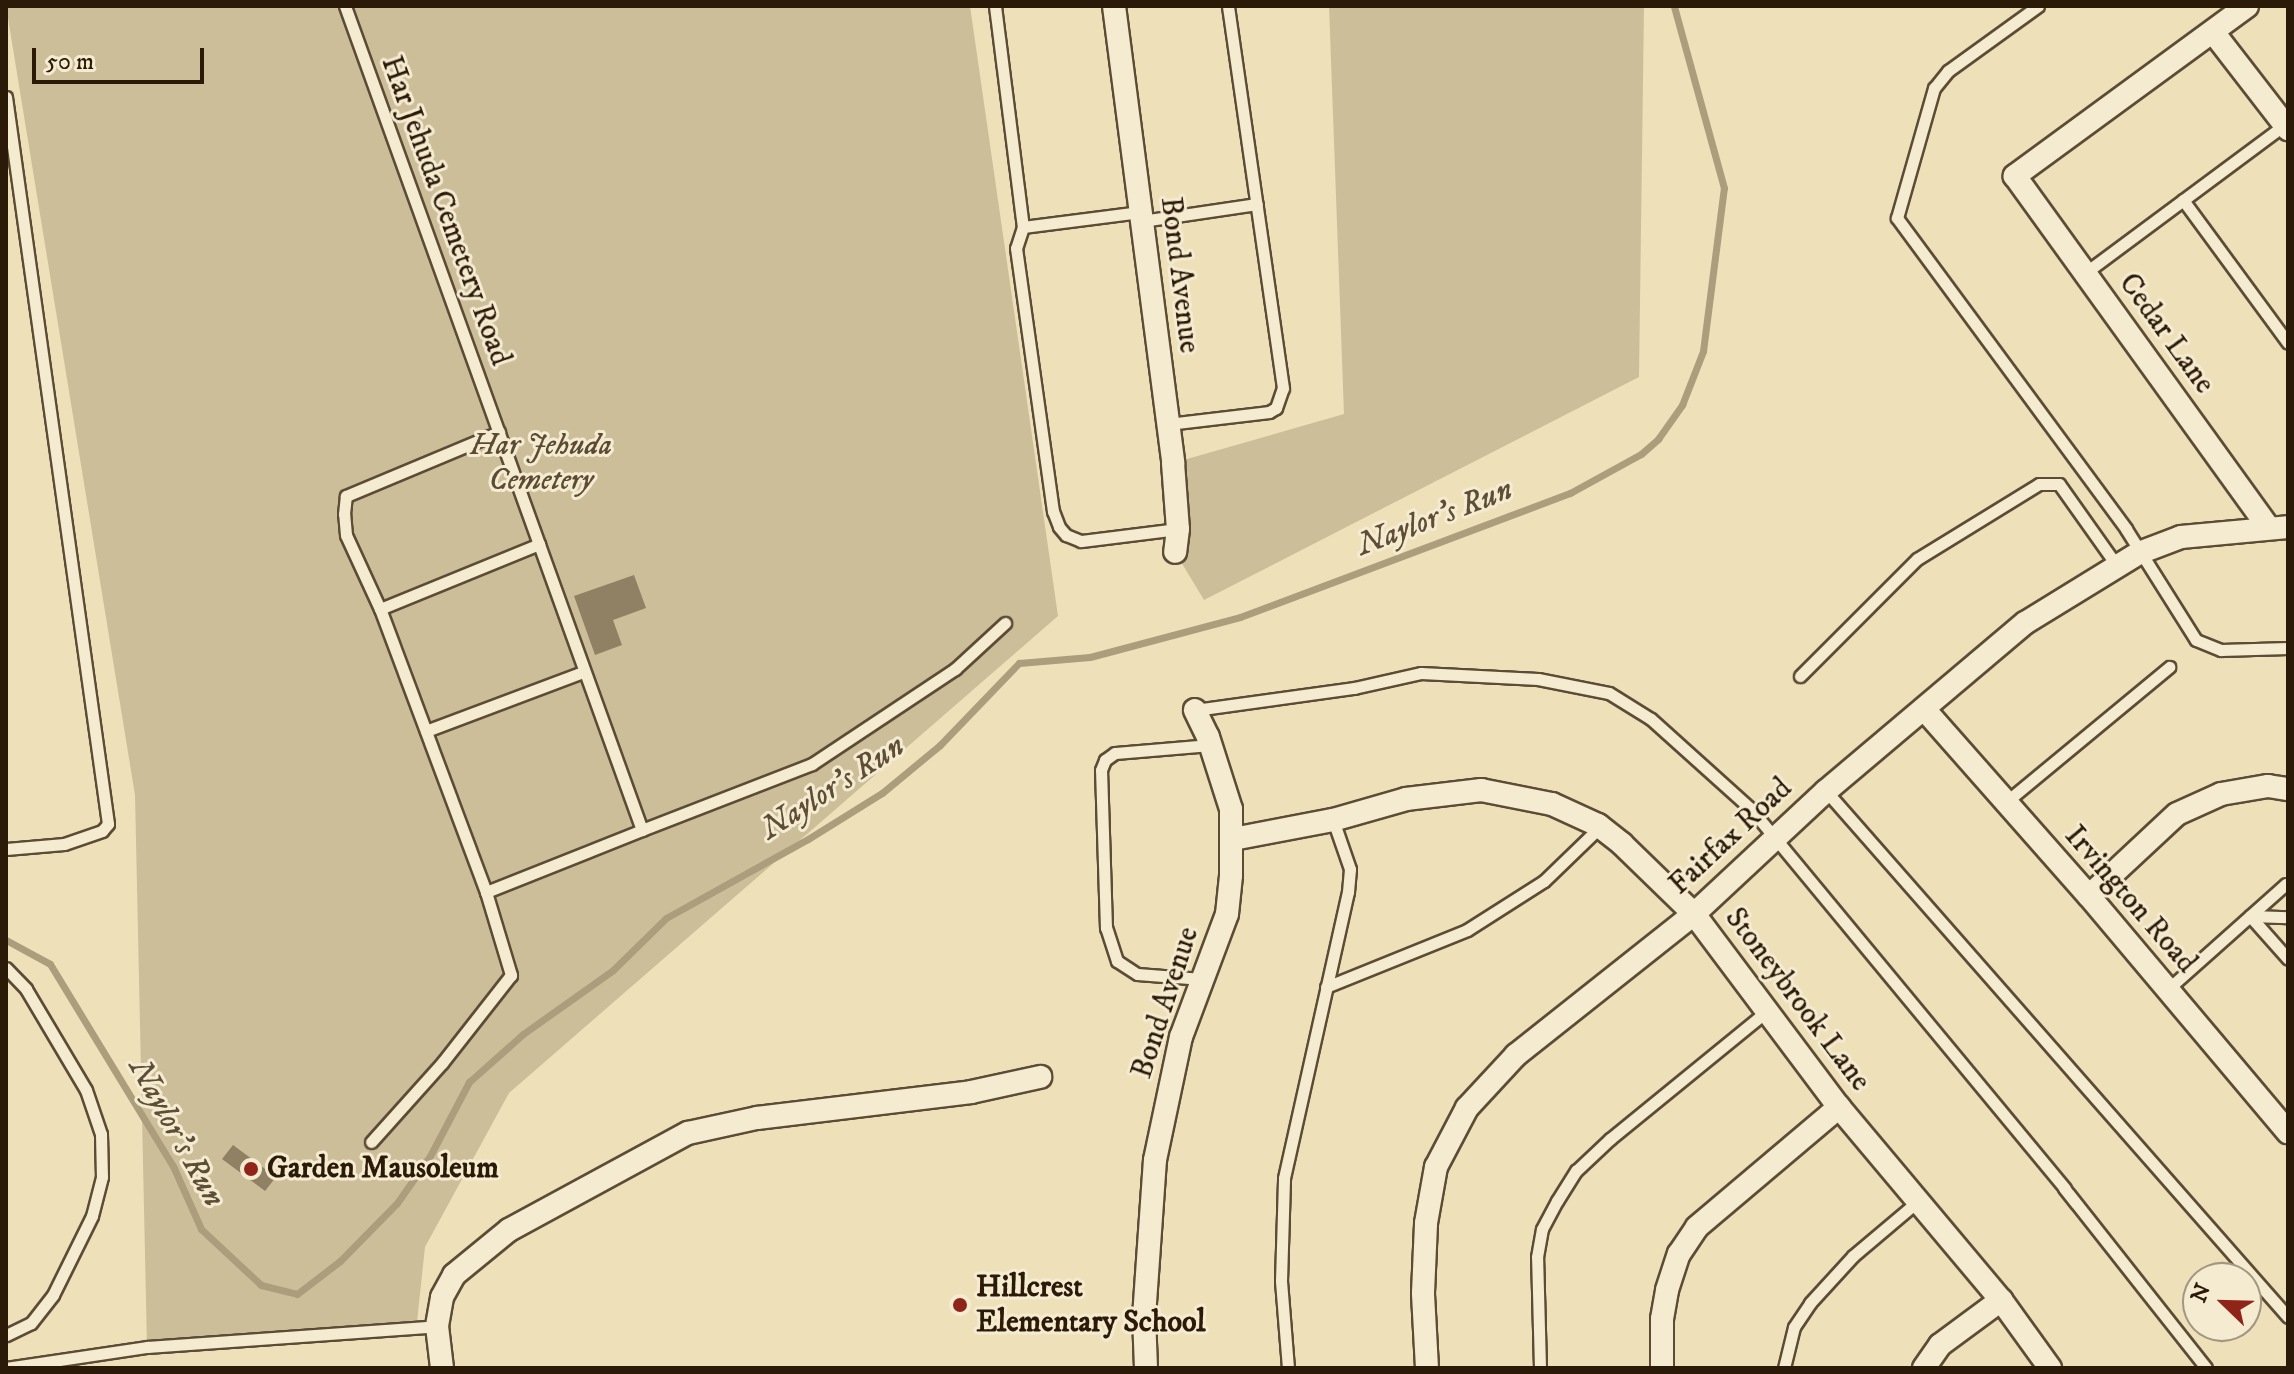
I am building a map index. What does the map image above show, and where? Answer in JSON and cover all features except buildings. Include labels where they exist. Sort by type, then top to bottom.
[{"type":"street","name":"Bond Avenue","points":[[1114,6],[1168,424],[1178,529],[1175,552]]},
{"type":"street","points":[[2247,6],[2213,32],[2287,125]]},
{"type":"street","name":"Cedar Lane","points":[[2213,32],[2015,176],[2278,527]]},
{"type":"street","name":"Fairfax Road","points":[[1427,1368],[1423,1293],[1426,1223],[1436,1167],[1467,1108],[1516,1055],[1694,914],[1826,791],[2025,623],[2139,553],[2181,537],[2278,527]]},
{"type":"street","name":"Irvington Road","points":[[1924,709],[2089,896],[2288,1132]]},
{"type":"street","name":"Bond Avenue","points":[[1146,1368],[1144,1317],[1155,1160],[1181,1037],[1227,914],[1233,839],[1231,809],[1211,745],[1195,710]]},
{"type":"street","points":[[2089,896],[2177,814],[2221,794],[2268,786],[2288,789]]},
{"type":"street","name":"Stoneybrook Lane","points":[[1233,839],[1333,820],[1406,799],[1481,790],[1552,804],[1600,827],[1694,914],[1839,1107],[2001,1300],[2050,1368]]},
{"type":"street","points":[[442,1368],[437,1326],[442,1297],[454,1275],[509,1230],[688,1133],[757,1118],[971,1092],[1040,1077]]},
{"type":"street","points":[[1662,1368],[1662,1319],[1667,1290],[1679,1254],[1697,1227],[1839,1107]]},
{"type":"street","points":[[1924,1368],[1940,1345],[2001,1300]]},
{"type":"lane","name":"Har Jehuda Cemetery Road","points":[[345,6],[642,830]]},
{"type":"lane","points":[[995,6],[1023,227],[1016,248],[1053,511],[1066,535],[1081,541],[1178,529]]},
{"type":"lane","points":[[1168,424],[1269,412],[1280,400],[1283,388],[1228,6]]},
{"type":"lane","points":[[2038,6],[1948,71],[1934,88],[1897,218],[2126,529],[2196,640],[2221,650],[2288,648]]},
{"type":"lane","points":[[6,97],[108,824],[102,831],[64,844],[6,849]]},
{"type":"lane","points":[[2085,273],[2287,125]]},
{"type":"lane","points":[[2183,200],[2288,343]]},
{"type":"lane","points":[[1023,227],[1257,204]]},
{"type":"lane","points":[[371,1142],[442,1063],[511,975],[486,892],[426,731],[380,609],[346,535],[346,496],[499,432]]},
{"type":"lane","points":[[1800,676],[1917,559],[2039,484],[2059,484],[2117,566]]},
{"type":"lane","points":[[380,609],[539,544]]},
{"type":"lane","points":[[486,892],[812,764],[955,669],[1005,623]]},
{"type":"lane","points":[[2006,802],[2169,667]]},
{"type":"lane","points":[[426,731],[583,672]]},
{"type":"lane","points":[[1195,710],[1354,688],[1421,673],[1538,679],[1609,693],[1651,719],[1751,809],[1870,950],[2206,1368]]},
{"type":"lane","points":[[1202,979],[1137,974],[1117,961],[1106,928],[1101,770],[1105,760],[1115,753],[1211,745]]},
{"type":"lane","points":[[1826,791],[2288,1317]]},
{"type":"lane","points":[[1288,1368],[1281,1281],[1284,1178],[1348,892],[1350,869],[1333,820]]},
{"type":"lane","points":[[1326,987],[1467,930],[1544,881],[1600,827]]},
{"type":"lane","points":[[2168,989],[2286,884]]},
{"type":"lane","points":[[2250,916],[2288,917]]},
{"type":"lane","points":[[2250,916],[2288,959]]},
{"type":"lane","points":[[6,968],[26,989],[86,1090],[101,1134],[102,1177],[92,1216],[53,1295],[31,1323],[6,1335]]},
{"type":"lane","points":[[1540,1368],[1537,1257],[1542,1229],[1576,1171],[1610,1139],[1767,1011]]},
{"type":"lane","points":[[1784,1368],[1794,1327],[1810,1303],[1853,1256],[1918,1201]]},
{"type":"lane","points":[[6,1368],[147,1347],[437,1326]]},
{"type":"green space","name":"Har Jehuda Cemetery","points":[[6,6],[970,6],[1058,616],[509,1093],[425,1247],[417,1322],[147,1347],[135,795]]},
{"type":"green space","points":[[1329,6],[1644,6],[1639,377],[1204,600],[1175,552],[1173,463],[1344,414]]},
{"type":"waterway","name":"Naylor's Run","points":[[6,940],[50,964],[173,1166],[201,1229],[261,1285],[297,1294],[340,1261],[397,1203],[430,1156],[469,1082],[523,1034],[613,970],[666,918],[808,839],[882,793],[940,745],[1019,663],[1090,657],[1240,617],[1570,493],[1641,454],[1658,439],[1682,405],[1703,351],[1724,188],[1674,6]]},
{"type":"place","name":"Garden Mausoleum","points":[[251,1169]]},
{"type":"place","name":"Hillcrest Elementary School","points":[[960,1305]]}]
